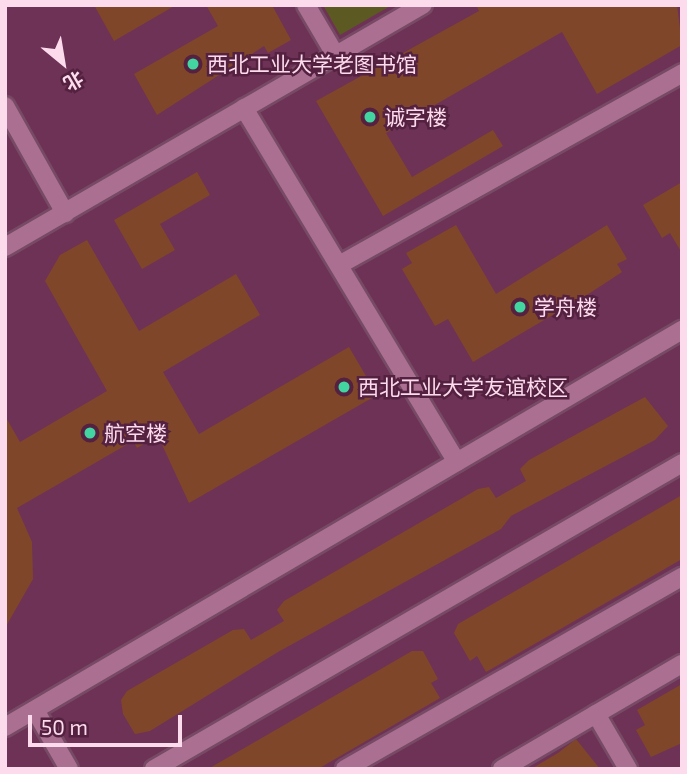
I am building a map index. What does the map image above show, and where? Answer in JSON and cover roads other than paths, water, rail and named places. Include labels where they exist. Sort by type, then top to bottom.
[{"type":"street","points":[[306,5],[336,56]]},
{"type":"street","points":[[5,247],[423,5]]},
{"type":"street","points":[[339,265],[682,73]]},
{"type":"street","points":[[5,106],[65,213]]},
{"type":"street","points":[[244,108],[457,462]]},
{"type":"street","points":[[5,727],[682,330]]},
{"type":"street","points":[[154,769],[682,463]]},
{"type":"street","points":[[345,769],[682,577]]},
{"type":"street","points":[[502,769],[682,664]]},
{"type":"street","points":[[35,710],[69,769]]},
{"type":"street","points":[[596,714],[628,769]]},
{"type":"place","name":"西北工业大学老图书馆","points":[[193,64]]},
{"type":"place","name":"诚字楼","points":[[370,117]]},
{"type":"place","name":"学舟楼","points":[[520,307]]},
{"type":"place","name":"西北工业大学友谊校区","points":[[344,387]]},
{"type":"place","name":"航空楼","points":[[90,433]]}]
